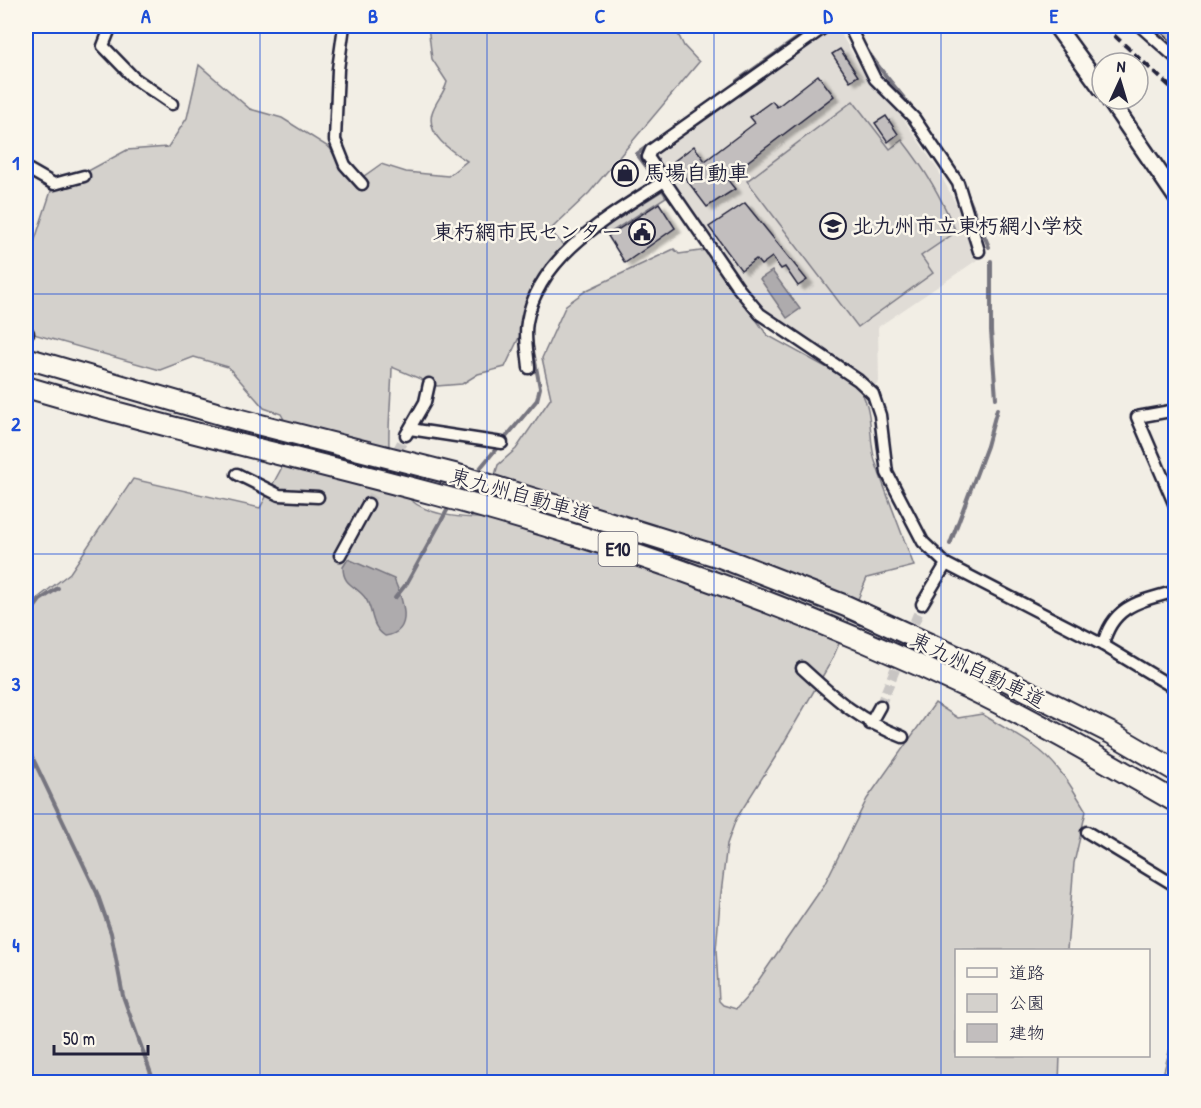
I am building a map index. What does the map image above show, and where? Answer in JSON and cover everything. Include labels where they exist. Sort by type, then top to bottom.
[{"type":"highway","name":"東九州自動車道","points":[[26,358],[237,419],[458,474],[720,557],[846,606],[982,668],[1111,734],[1176,771]]},
{"type":"highway","name":"東九州自動車道","points":[[26,387],[451,499],[584,538],[707,580],[836,629],[972,690],[1176,802]]},
{"type":"main road","points":[[1056,26],[1090,73]]},
{"type":"main road","points":[[1117,111],[1176,197]]},
{"type":"street","points":[[111,26],[103,46],[134,78],[172,104]]},
{"type":"street","points":[[344,26],[338,69],[335,140],[345,165],[362,184]]},
{"type":"street","points":[[826,26],[651,150],[648,157],[739,289],[760,314],[849,374],[873,394],[880,415],[887,473],[923,542],[946,564],[1103,645],[1176,689]]},
{"type":"street","points":[[849,26],[875,79],[914,118],[958,183],[979,251]]},
{"type":"street","points":[[1140,26],[1176,58]]},
{"type":"street","points":[[26,168],[54,183],[84,176]]},
{"type":"street","points":[[529,368],[526,337],[530,309],[553,269],[583,237],[664,181]]},
{"type":"street","points":[[429,384],[425,402],[408,432],[501,443]]},
{"type":"street","points":[[1176,410],[1137,417],[1176,508]]},
{"type":"street","points":[[237,474],[279,495],[318,497]]},
{"type":"street","points":[[340,555],[368,504]]},
{"type":"street","points":[[922,604],[946,564]]},
{"type":"street","points":[[1103,645],[1107,629],[1126,607],[1176,591]]},
{"type":"street","points":[[802,668],[843,705],[870,724],[903,737]]},
{"type":"street","points":[[870,724],[880,706]]},
{"type":"street","points":[[1087,832],[1176,886]]},
{"type":"shaded area","name":"北九州市立東朽網小学校","points":[[831,28],[838,29],[862,70],[898,111],[938,170],[958,208],[977,260],[878,327],[879,382],[872,389],[865,378],[849,367],[773,328],[654,159],[655,153]]},
{"type":"shaded area","points":[[772,271],[800,309],[787,318],[760,279]]},
{"type":"shaded area","points":[[348,559],[394,579],[404,613],[401,628],[395,633],[385,636],[380,632],[366,599],[345,578],[343,567]]},
{"type":"green space","points":[[428,26],[674,26],[684,46],[699,62],[589,193],[550,230],[565,247],[532,294],[524,312],[522,331],[505,367],[478,374],[462,384],[437,386],[392,367],[389,451],[393,474],[402,492],[419,506],[445,515],[482,518],[498,465],[516,449],[551,398],[542,358],[566,305],[587,290],[674,249],[679,254],[707,250],[767,335],[853,382],[860,391],[868,409],[875,461],[914,566],[867,578],[832,660],[736,819],[727,844],[720,902],[716,950],[719,1001],[723,1005],[736,1009],[747,997],[824,885],[867,799],[935,703],[958,718],[982,714],[1042,752],[1063,776],[1086,811],[1074,863],[1067,949],[955,949],[955,1057],[1060,1057],[1059,1082],[26,1082],[26,607],[70,573],[133,479],[260,508],[281,469],[288,427],[281,414],[264,408],[228,367],[194,357],[160,370],[30,333],[26,305],[26,267],[51,191],[127,150],[168,147],[187,118],[199,65],[250,109],[282,118],[330,148],[347,177],[364,176],[381,164],[406,172],[448,176],[467,161],[441,142],[433,128],[432,113],[447,82],[432,59]]},
{"type":"green space","points":[[853,101],[890,149],[902,140],[932,184],[956,232],[921,256],[933,273],[858,327],[747,181]]},
{"type":"green space","points":[[662,191],[666,197],[608,234],[603,228]]},
{"type":"green space","points":[[1175,1029],[1175,1082],[1160,1082],[1162,1079]]},
{"type":"building","points":[[1154,26],[1176,26],[1176,45]]},
{"type":"building","points":[[840,49],[858,76],[850,81],[832,54]]},
{"type":"building","points":[[818,75],[834,96],[726,178],[735,189],[707,207],[673,162],[694,146],[705,161],[755,123],[750,117],[772,101],[777,107]]},
{"type":"building","points":[[886,116],[898,134],[888,142],[875,123]]},
{"type":"building","name":"東朽網市民センター","points":[[659,203],[675,228],[625,263],[608,236]]},
{"type":"building","points":[[745,203],[807,280],[798,286],[785,267],[781,269],[772,257],[761,265],[756,259],[741,270],[709,227]]},
{"type":"waterway","points":[[737,81],[815,26]]},
{"type":"waterway","points":[[864,45],[876,64],[917,115]]},
{"type":"waterway","points":[[651,144],[637,154],[655,178]]},
{"type":"waterway","points":[[966,192],[989,247]]},
{"type":"waterway","points":[[540,298],[554,274],[570,255]]},
{"type":"waterway","points":[[991,261],[991,331],[996,398]]},
{"type":"waterway","points":[[476,473],[537,400],[540,388],[531,340]]},
{"type":"waterway","points":[[950,544],[987,446],[997,409]]},
{"type":"waterway","points":[[395,598],[407,583],[450,505]]},
{"type":"waterway","points":[[26,619],[40,600],[58,588]]},
{"type":"waterway","points":[[26,744],[97,893],[111,933],[123,996],[154,1082]]},
{"type":"tunnel","points":[[368,504],[406,435]]},
{"type":"tunnel","points":[[880,706],[922,604]]},
{"type":"railway","points":[[1104,26],[1176,92]]},
{"type":"place","name":"馬場自動車","points":[[625,173]]},
{"type":"place","name":"北九州市立東朽網小学校","points":[[833,226]]},
{"type":"place","name":"東朽網市民センター","points":[[642,232]]}]
